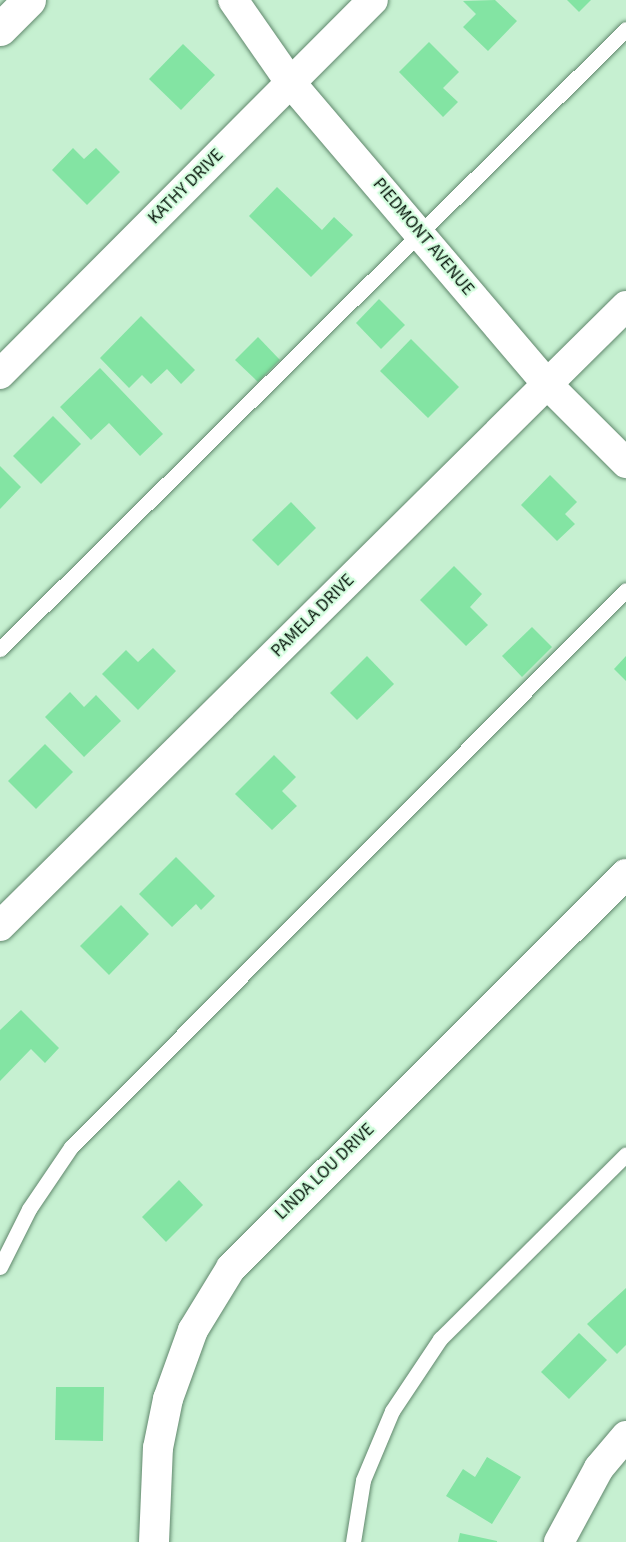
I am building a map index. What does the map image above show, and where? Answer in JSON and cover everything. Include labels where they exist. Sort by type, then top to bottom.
[{"type":"main road","points":[[0,29],[29,0]]},
{"type":"street","name":"PIEDMONT AVENUE","points":[[233,0],[290,82],[547,384],[626,463]]},
{"type":"street","name":"KATHY DRIVE","points":[[0,374],[373,0]]},
{"type":"street","name":"PAMELA DRIVE","points":[[0,926],[626,306]]},
{"type":"street","name":"LINDA LOU DRIVE","points":[[154,1542],[158,1448],[168,1399],[193,1330],[231,1268],[626,874]]},
{"type":"street","points":[[559,1542],[599,1468],[626,1436]]},
{"type":"lane","points":[[0,650],[626,28]]},
{"type":"lane","points":[[0,1267],[29,1209],[71,1147],[626,590]]},
{"type":"lane","points":[[353,1542],[363,1480],[392,1411],[440,1340],[626,1154]]},
{"type":"building","points":[[495,0],[517,21],[488,51],[463,27],[476,14],[463,1]]},
{"type":"building","points":[[567,0],[591,0],[579,12]]},
{"type":"building","points":[[429,42],[459,72],[443,88],[458,102],[443,117],[399,72]]},
{"type":"building","points":[[183,44],[215,75],[181,110],[149,79]]},
{"type":"building","points":[[73,148],[84,159],[96,148],[120,172],[87,205],[52,170]]},
{"type":"building","points":[[277,187],[322,230],[334,217],[353,235],[311,277],[249,216]]},
{"type":"building","points":[[379,299],[405,325],[381,349],[356,323]]},
{"type":"building","points":[[141,316],[195,370],[181,384],[167,369],[151,384],[142,375],[129,388],[100,358]]},
{"type":"building","points":[[258,337],[280,360],[258,382],[235,360]]},
{"type":"building","points":[[411,339],[459,387],[428,418],[380,371]]},
{"type":"building","points":[[100,368],[163,434],[140,456],[109,423],[91,440],[60,407]]},
{"type":"building","points":[[53,416],[81,444],[41,484],[13,456]]},
{"type":"building","points":[[0,466],[21,487],[0,509]]},
{"type":"building","points":[[550,475],[577,502],[565,514],[575,524],[557,541],[521,505]]},
{"type":"building","points":[[291,502],[316,528],[278,566],[252,540]]},
{"type":"building","points":[[454,566],[482,594],[470,607],[488,625],[466,646],[420,600]]},
{"type":"building","points":[[532,627],[552,647],[522,677],[502,656]]},
{"type":"building","points":[[153,648],[176,671],[138,710],[102,674],[126,650],[138,662]]},
{"type":"building","points":[[367,656],[394,684],[357,720],[330,693]]},
{"type":"building","points":[[626,656],[626,681],[614,669]]},
{"type":"building","points":[[70,692],[84,707],[96,695],[121,721],[84,757],[45,717]]},
{"type":"building","points":[[45,744],[73,772],[36,809],[8,781]]},
{"type":"building","points":[[274,755],[296,777],[282,791],[297,806],[272,830],[235,794]]},
{"type":"building","points":[[176,857],[215,896],[201,910],[196,904],[172,927],[139,894]]},
{"type":"building","points":[[121,905],[149,934],[109,975],[80,946]]},
{"type":"building","points":[[21,1010],[59,1048],[45,1063],[31,1049],[0,1081],[0,1030]]},
{"type":"building","points":[[179,1180],[203,1205],[166,1242],[142,1217]]},
{"type":"building","points":[[626,1288],[626,1345],[617,1354],[587,1324]]},
{"type":"building","points":[[579,1333],[607,1360],[569,1399],[541,1372]]},
{"type":"building","points":[[56,1387],[104,1387],[103,1441],[55,1440]]},
{"type":"building","points":[[487,1457],[521,1477],[492,1524],[446,1496],[463,1469],[475,1477]]},
{"type":"building","points":[[460,1533],[497,1541],[497,1542],[458,1542]]}]
